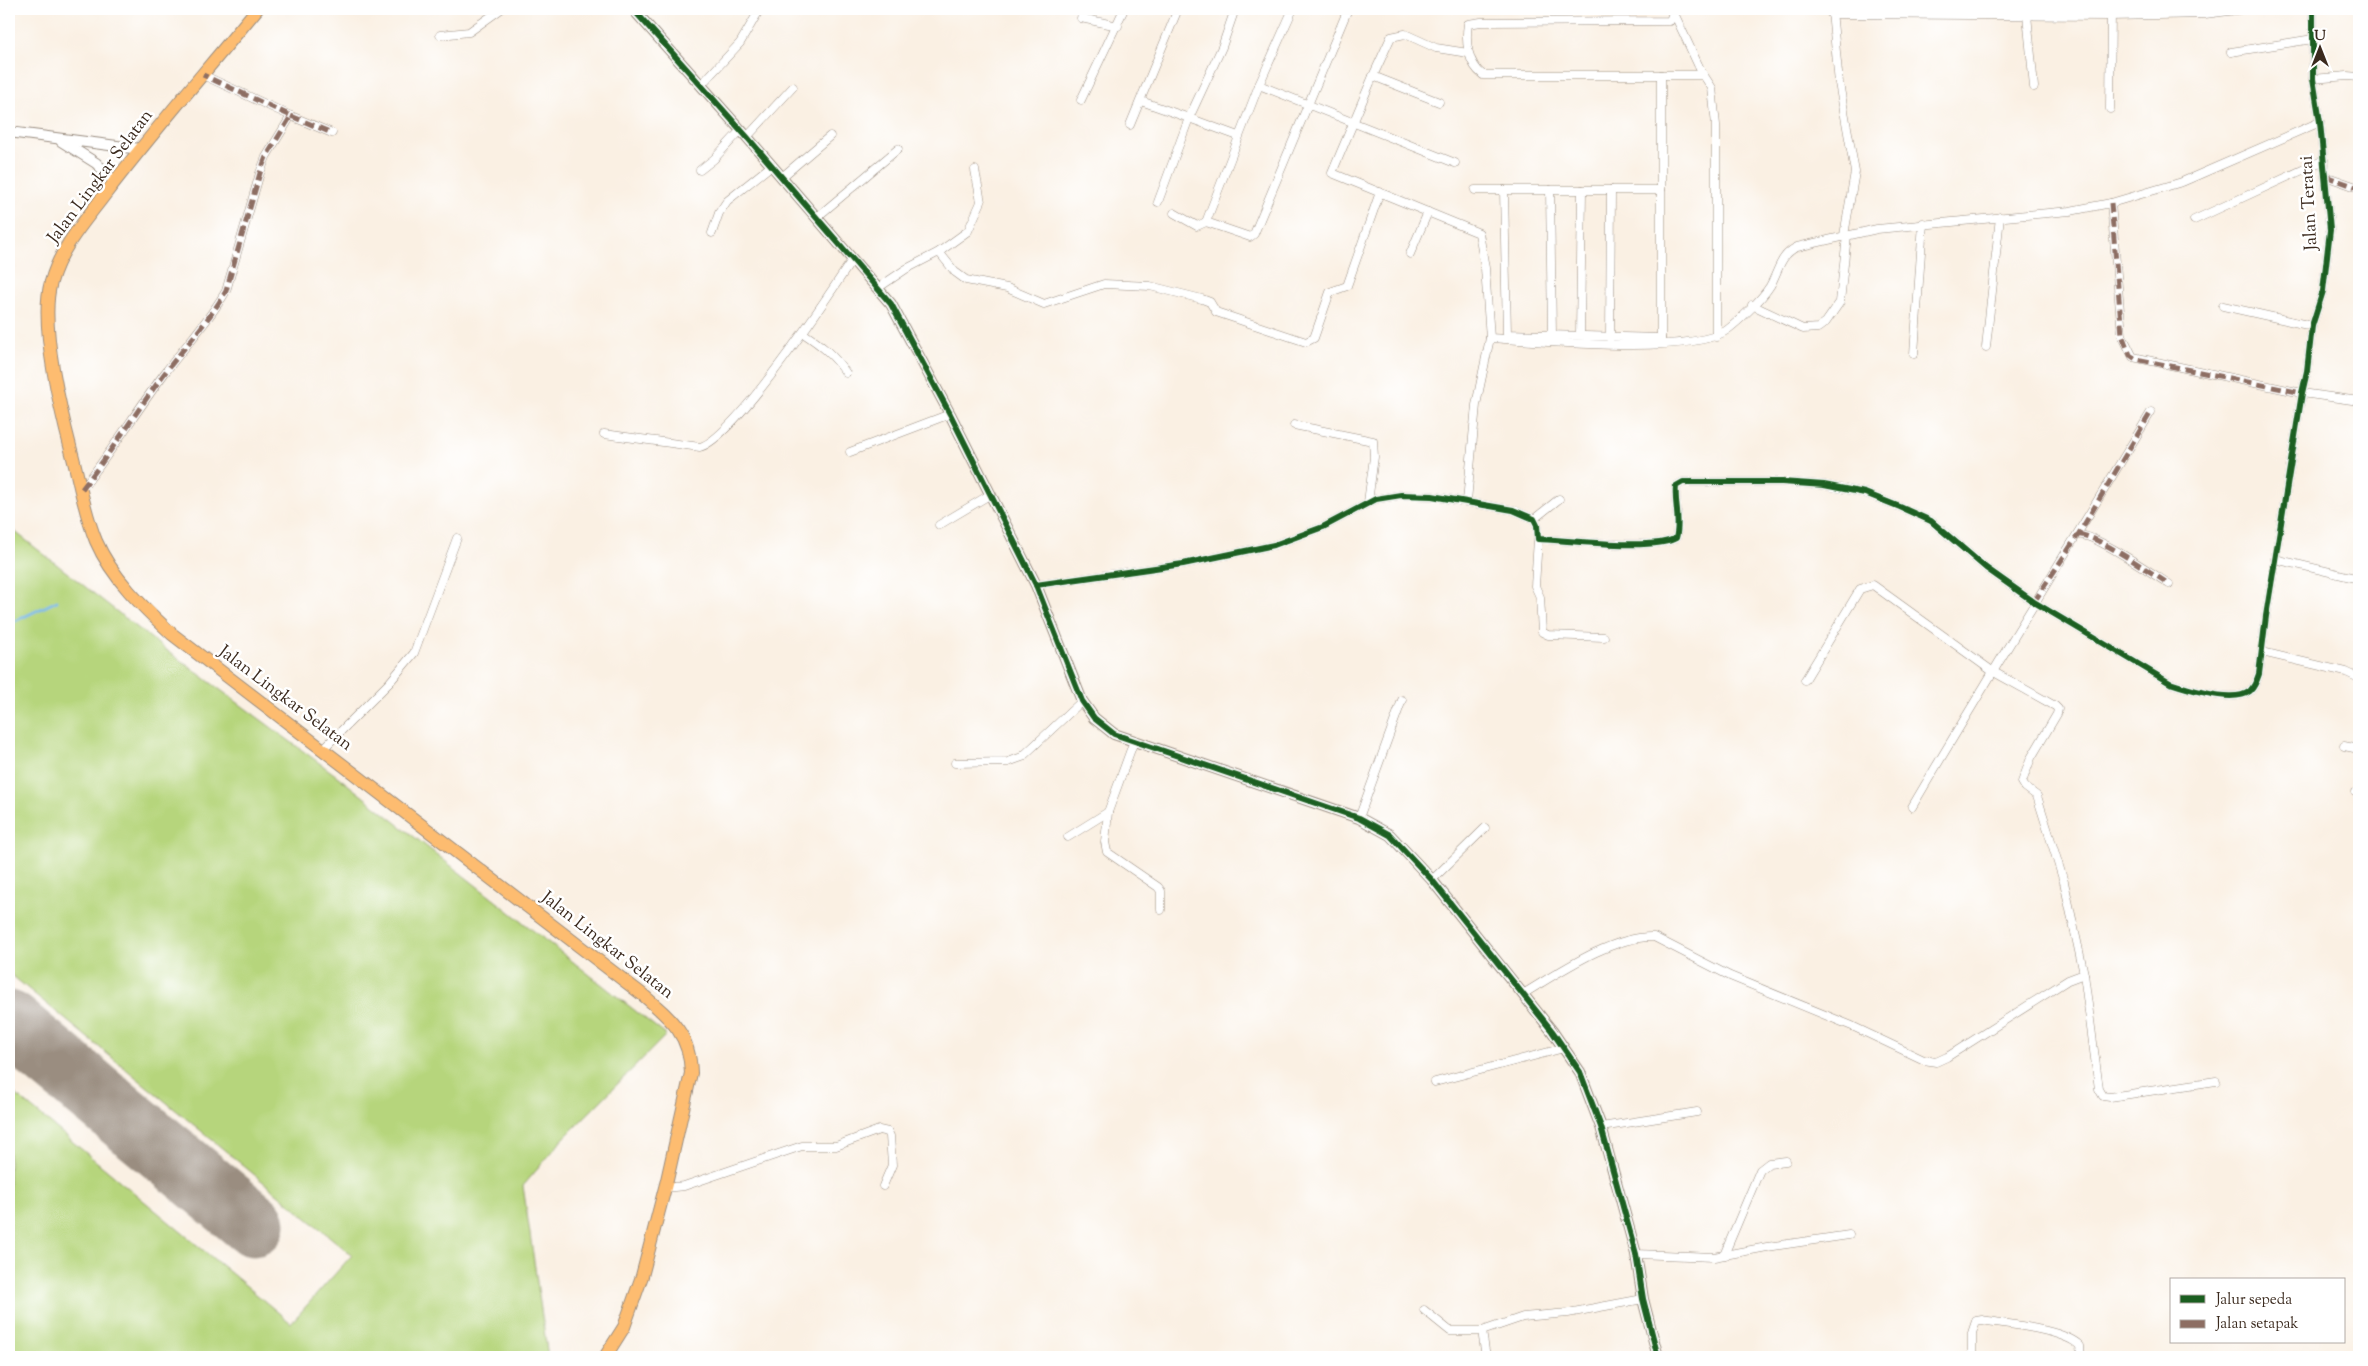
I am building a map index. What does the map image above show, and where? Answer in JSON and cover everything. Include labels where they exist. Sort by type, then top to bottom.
[{"type":"highway","name":"Jalan Lingkar Selatan","points":[[257,9],[114,182],[66,246],[51,281],[48,295],[52,364],[82,489],[97,542],[135,599],[172,634],[669,1016],[684,1038],[690,1054],[691,1073],[665,1188],[642,1276],[624,1327],[605,1357]]},
{"type":"street","points":[[440,35],[470,32],[501,9]]},
{"type":"street","points":[[633,9],[772,165],[891,304],[950,414],[1036,585],[1082,701],[1094,718],[1103,727],[1134,741],[1359,818],[1390,835],[1432,880],[1523,994],[1580,1072],[1601,1127],[1636,1254],[1643,1298],[1658,1357]]},
{"type":"street","points":[[701,85],[740,43],[760,9]]},
{"type":"street","points":[[1080,100],[1118,26],[1124,9]]},
{"type":"street","points":[[1130,125],[1178,9]]},
{"type":"street","points":[[1158,202],[1189,118],[1222,47],[1235,9]]},
{"type":"street","points":[[1206,222],[1258,85],[1294,9]]},
{"type":"street","points":[[1174,213],[1197,226],[1206,222],[1241,235],[1250,236],[1254,234],[1348,9]]},
{"type":"street","points":[[1752,305],[1803,329],[1818,328],[1826,322],[1840,302],[1846,235],[1856,172],[1839,83],[1831,11],[2016,12],[2027,15],[2110,12],[2205,14],[2245,9]]},
{"type":"street","name":"Jalan Teratai","points":[[1538,539],[1669,542],[1676,538],[1678,530],[1675,495],[1676,486],[1683,482],[1782,482],[1824,485],[1865,493],[1931,522],[1986,568],[2034,602],[2170,683],[2189,690],[2237,696],[2249,692],[2256,683],[2262,652],[2275,560],[2307,371],[2312,326],[2323,290],[2328,257],[2330,230],[2320,122],[2313,79],[2313,9]]},
{"type":"street","points":[[1673,11],[1670,21],[1481,22],[1468,24],[1468,53],[1476,70],[1483,75],[1703,75]]},
{"type":"street","points":[[1673,11],[1703,75],[1712,88],[1716,125],[1716,337]]},
{"type":"street","points":[[2110,12],[2110,109]]},
{"type":"street","points":[[2027,15],[2034,87]]},
{"type":"street","points":[[1081,18],[1118,26]]},
{"type":"street","points":[[1467,501],[1476,405],[1490,338],[1485,268],[1479,233],[1332,174],[1391,37],[1405,34],[1436,48],[1468,53]]},
{"type":"street","points":[[2231,52],[2313,39]]},
{"type":"street","points":[[203,75],[332,133]]},
{"type":"street","points":[[1661,75],[1661,341]]},
{"type":"street","points":[[1373,76],[1439,102]]},
{"type":"street","points":[[2313,79],[2346,76],[2359,78]]},
{"type":"street","points":[[1258,85],[1455,163]]},
{"type":"street","points":[[700,170],[744,134],[793,87]]},
{"type":"street","points":[[1141,101],[1238,136]]},
{"type":"street","points":[[82,489],[165,373],[218,306],[226,291],[266,157],[292,116]]},
{"type":"street","points":[[1490,338],[1591,344],[1701,341],[1716,337],[1736,322],[1769,287],[1782,258],[1789,251],[1846,235],[1924,223],[2070,211],[2111,203],[2182,182],[2320,122]]},
{"type":"street","points":[[9,132],[140,150]]},
{"type":"street","points":[[782,177],[830,136]]},
{"type":"street","points":[[55,138],[96,163],[114,182]]},
{"type":"street","points":[[816,218],[898,149]]},
{"type":"street","points":[[2194,220],[2324,160]]},
{"type":"street","points":[[712,233],[720,213],[728,201],[772,165]]},
{"type":"street","points":[[878,288],[906,269],[939,252],[968,231],[981,202],[975,170]]},
{"type":"street","points":[[2325,176],[2359,188]]},
{"type":"street","points":[[1475,190],[1661,190]]},
{"type":"street","points":[[1504,190],[1507,334],[1661,341]]},
{"type":"street","points":[[1550,190],[1552,335]]},
{"type":"street","points":[[1580,336],[1582,190]]},
{"type":"street","points":[[1610,338],[1611,190]]},
{"type":"street","points":[[939,252],[955,272],[966,280],[1007,288],[1039,303],[1050,303],[1104,284],[1150,286],[1202,299],[1210,302],[1216,312],[1306,342],[1314,338],[1330,292],[1346,286],[1380,192]]},
{"type":"street","points":[[2111,203],[2122,335],[2133,357],[2302,393],[2359,401]]},
{"type":"street","points":[[1410,254],[1428,212]]},
{"type":"street","points":[[1986,347],[2000,217]]},
{"type":"street","points":[[1914,354],[1924,223]]},
{"type":"street","points":[[604,434],[700,447],[707,445],[726,428],[759,390],[803,333],[852,260]]},
{"type":"street","points":[[2223,306],[2312,326]]},
{"type":"street","points":[[803,333],[825,347],[846,373]]},
{"type":"street","points":[[1912,807],[1992,671],[2078,535],[2151,412]]},
{"type":"street","points":[[850,452],[950,414]]},
{"type":"street","points":[[1294,425],[1373,441],[1374,457],[1368,502]]},
{"type":"street","points":[[938,525],[991,494]]},
{"type":"street","points":[[1036,585],[1183,564],[1274,545],[1323,527],[1368,502],[1401,495],[1432,496],[1512,510],[1534,519],[1537,525],[1538,539],[1536,586],[1540,597],[1542,632],[1548,635],[1604,637]]},
{"type":"street","points":[[1534,519],[1559,498]]},
{"type":"street","points":[[2078,535],[2086,534],[2169,584]]},
{"type":"street","points":[[323,749],[389,683],[414,653],[457,538]]},
{"type":"street","points":[[2275,560],[2359,578]]},
{"type":"street","points":[[1804,680],[1860,589],[1868,585],[1878,588],[1992,671],[2058,709],[2031,758],[2022,782],[2025,787],[2037,796],[2064,882],[2084,974],[2099,1088],[2103,1096],[2110,1097],[2216,1080]]},
{"type":"street","points":[[2262,652],[2341,671],[2359,678]]},
{"type":"street","points":[[1359,818],[1402,700]]},
{"type":"street","points":[[955,763],[1008,762],[1022,758],[1082,701]]},
{"type":"street","points":[[1134,741],[1108,812],[1104,842],[1107,852],[1158,887],[1161,891],[1161,910]]},
{"type":"street","points":[[2344,746],[2359,748]]},
{"type":"street","points":[[1068,837],[1108,812]]},
{"type":"street","points":[[1432,880],[1485,828]]},
{"type":"street","points":[[1523,994],[1578,961],[1641,936],[1654,937],[1730,976],[1852,1026],[1924,1060],[1936,1062],[1947,1058],[2068,980],[2084,974]]},
{"type":"street","points":[[1435,1082],[1564,1048]]},
{"type":"street","points":[[1601,1127],[1698,1112]]},
{"type":"street","points":[[665,1188],[692,1183],[802,1146],[841,1145],[873,1132],[884,1130],[890,1136],[892,1165],[883,1186]]},
{"type":"street","points":[[1724,1255],[1760,1170],[1769,1162],[1786,1161]]},
{"type":"street","points":[[1636,1254],[1707,1258],[1849,1235]]},
{"type":"street","points":[[1424,1310],[1450,1331],[1482,1331],[1523,1317],[1568,1313],[1643,1298]]},
{"type":"street","points":[[1972,1357],[1973,1326],[1976,1321],[1982,1320],[2038,1328],[2074,1341],[2080,1346],[2081,1357]]},
{"type":"street","points":[[1482,1331],[1486,1357]]},
{"type":"green space","points":[[9,527],[157,643],[337,776],[666,1035],[564,1138],[523,1186],[548,1357],[9,1357],[9,1089],[291,1323],[352,1255],[9,973]]},
{"type":"waterway","points":[[9,624],[57,601]]},
{"type":"runway","points":[[9,1023],[253,1224]]},
{"type":"marked path","points":[[82,489],[164,374],[212,313],[226,291],[260,173],[266,157],[291,116],[203,75]]},
{"type":"marked path","points":[[291,116],[332,133]]},
{"type":"marked path","points":[[2325,176],[2359,188]]},
{"type":"marked path","points":[[2111,203],[2122,335],[2130,355],[2136,359],[2302,393]]},
{"type":"marked path","points":[[2034,602],[2078,535],[2151,412]]},
{"type":"marked path","points":[[2078,535],[2096,540],[2169,584]]},
{"type":"cycle path","points":[[633,9],[747,137],[891,304],[950,414],[1036,585],[1082,701],[1094,718],[1114,734],[1359,818],[1390,835],[1432,880],[1552,1031],[1580,1072],[1601,1127],[1636,1254],[1643,1299],[1658,1357]]},
{"type":"cycle path","points":[[1036,585],[1183,564],[1274,545],[1323,527],[1376,499],[1401,495],[1432,496],[1513,510],[1534,519],[1537,525],[1538,539],[1588,543],[1650,544],[1676,538],[1678,525],[1676,486],[1683,482],[1782,482],[1824,485],[1865,493],[1931,521],[1986,568],[2034,602],[2170,683],[2222,696],[2243,695],[2252,689],[2259,674],[2266,616],[2307,371],[2312,326],[2323,291],[2330,230],[2320,122],[2313,79],[2313,9]]}]
